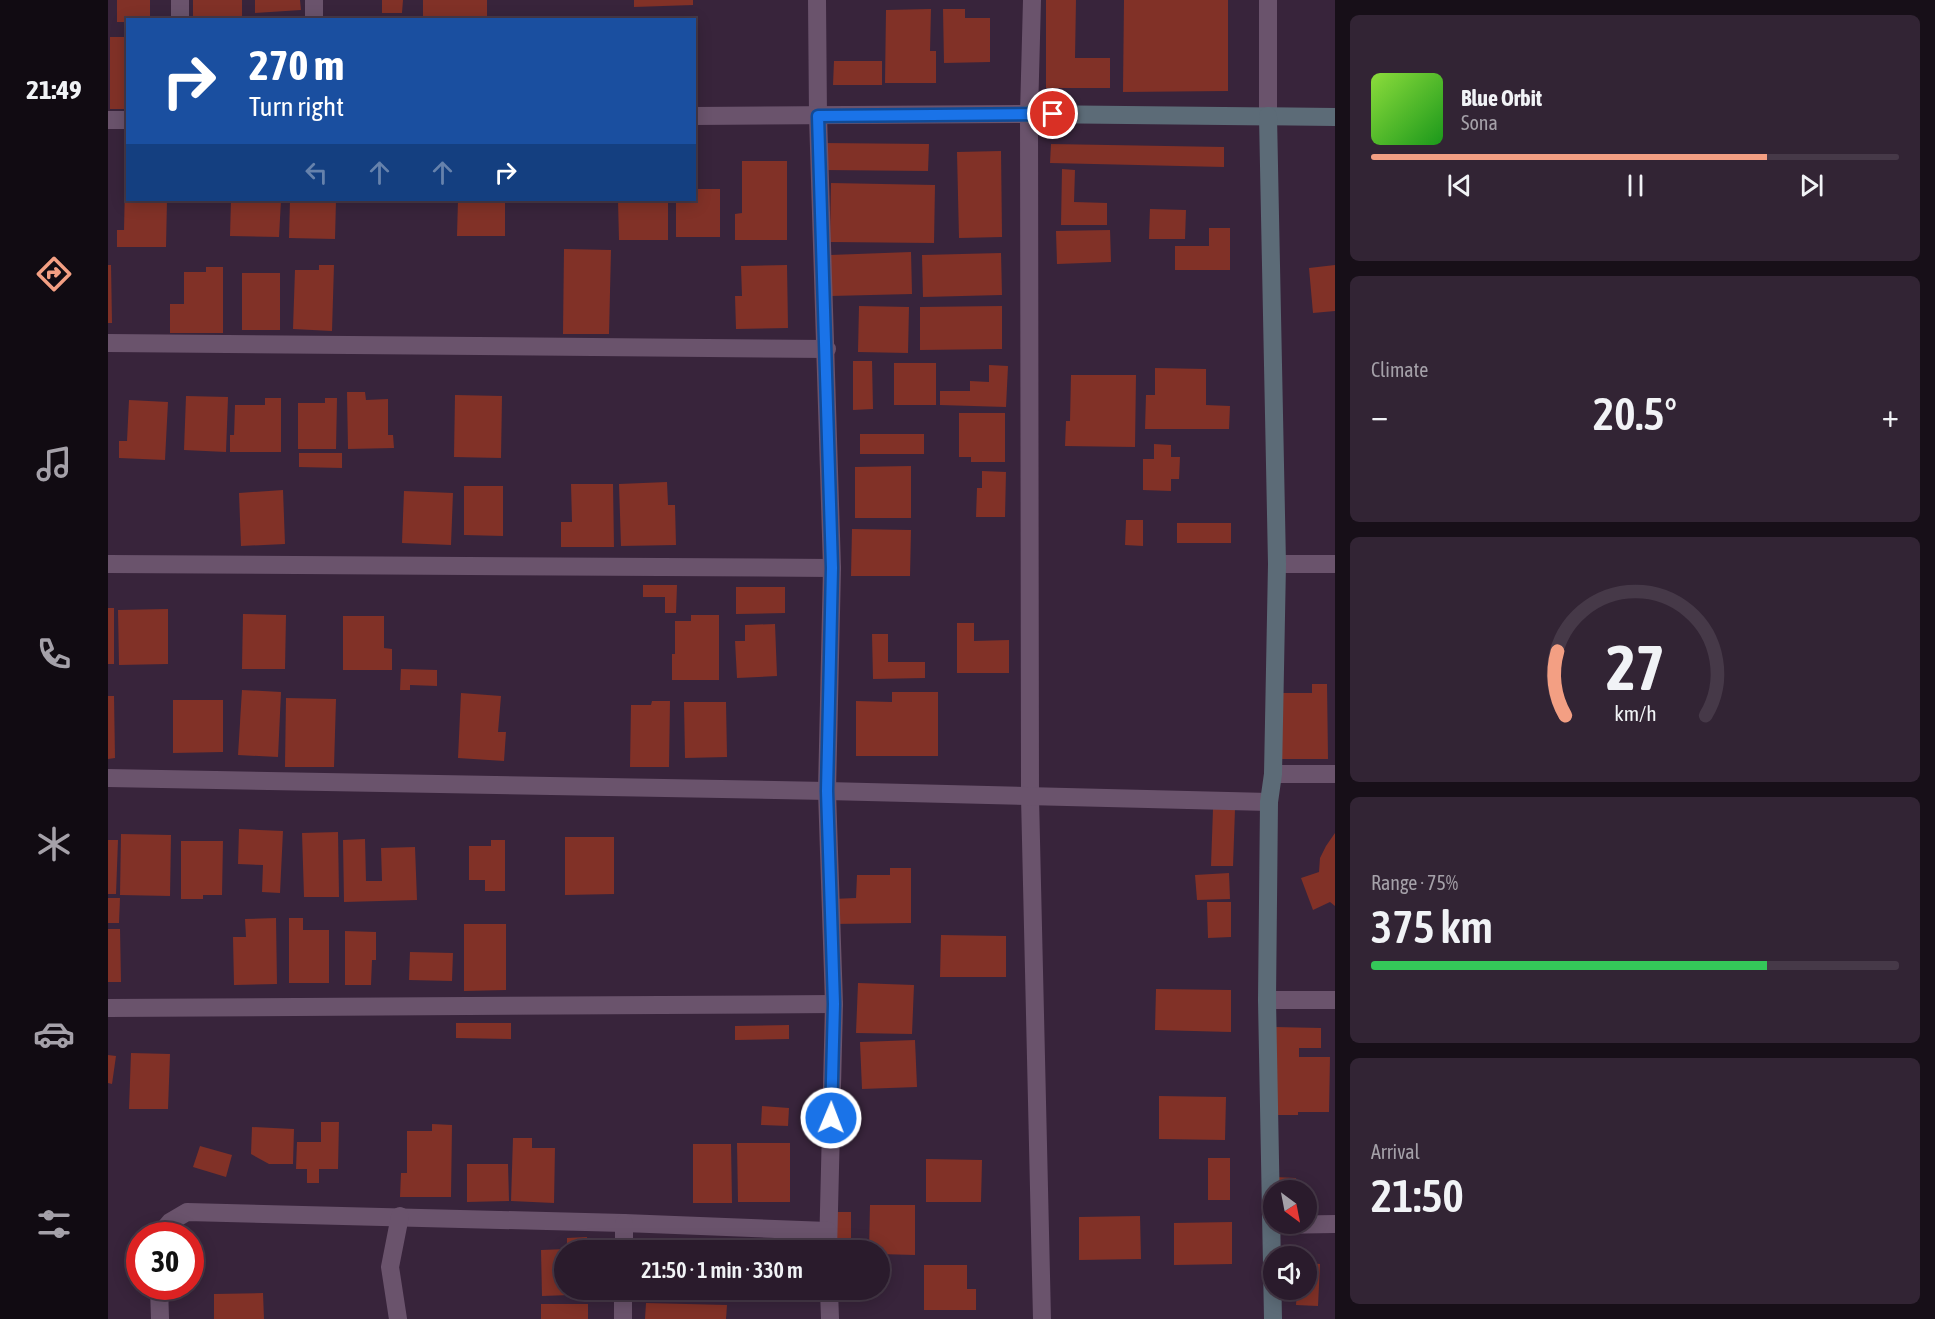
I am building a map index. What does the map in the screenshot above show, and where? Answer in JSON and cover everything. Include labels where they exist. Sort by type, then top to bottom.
[{"type":"street","points":[[180,0],[180,18]]},
{"type":"street","points":[[314,0],[314,18]]},
{"type":"street","points":[[817,0],[818,116],[832,568],[827,791],[834,1004],[828,1240]]},
{"type":"street","points":[[1032,0],[1029,114],[1030,797],[1042,1319]]},
{"type":"street","points":[[1268,0],[1268,116],[1277,564],[1273,774],[1269,802],[1267,1000],[1272,1180]]},
{"type":"street","points":[[696,116],[1029,114],[1335,117]]},
{"type":"street","points":[[108,120],[126,120]]},
{"type":"street","points":[[108,343],[826,349]]},
{"type":"street","points":[[108,564],[832,568]]},
{"type":"street","points":[[1277,564],[1335,564]]},
{"type":"street","points":[[1273,774],[1335,774]]},
{"type":"street","points":[[108,778],[827,791],[1269,802]]},
{"type":"street","points":[[1267,1000],[1335,1000]]},
{"type":"street","points":[[108,1008],[834,1004]]},
{"type":"street","points":[[170,1222],[187,1212],[400,1216],[828,1231]]},
{"type":"street","points":[[398,1319],[390,1267],[400,1216]]},
{"type":"street","points":[[624,1223],[624,1240]]},
{"type":"street","points":[[1317,1224],[1335,1224]]},
{"type":"street","points":[[1273,1234],[1273,1319]]},
{"type":"street","points":[[159,1300],[160,1319]]},
{"type":"street","points":[[623,1300],[623,1319]]},
{"type":"street","points":[[829,1300],[830,1319]]},
{"type":"building","points":[[117,0],[150,0],[150,18],[126,18],[126,22],[117,22]]},
{"type":"building","points":[[193,0],[242,0],[242,18],[193,18]]},
{"type":"building","points":[[255,0],[300,0],[301,10],[255,13]]},
{"type":"building","points":[[382,0],[403,0],[402,13],[382,13]]},
{"type":"building","points":[[423,0],[487,0],[487,18],[423,18]]},
{"type":"building","points":[[634,0],[693,0],[693,5],[634,7]]},
{"type":"building","points":[[1046,0],[1076,0],[1075,58],[1110,58],[1110,88],[1046,88]]},
{"type":"building","points":[[1124,0],[1228,0],[1228,91],[1123,92]]},
{"type":"building","points":[[931,9],[930,51],[936,51],[936,83],[885,83],[886,10]]},
{"type":"building","points":[[943,9],[965,9],[965,18],[990,18],[990,62],[944,63]]},
{"type":"building","points":[[110,37],[126,37],[126,109],[110,109]]},
{"type":"building","points":[[834,61],[882,61],[882,85],[833,85]]},
{"type":"building","points":[[823,143],[929,144],[928,171],[823,170]]},
{"type":"building","points":[[1051,144],[1224,147],[1224,167],[1050,163]]},
{"type":"building","points":[[1001,151],[1002,237],[959,238],[957,152]]},
{"type":"building","points":[[742,161],[787,161],[787,240],[735,240],[735,214],[742,213]]},
{"type":"building","points":[[1062,169],[1075,170],[1074,202],[1107,203],[1107,225],[1061,225]]},
{"type":"building","points":[[831,183],[935,185],[934,243],[830,242]]},
{"type":"building","points":[[125,185],[126,201],[167,201],[166,247],[117,247],[117,230],[124,230]]},
{"type":"building","points":[[696,189],[720,189],[720,237],[676,237],[676,201],[696,201]]},
{"type":"building","points":[[231,201],[281,201],[279,237],[230,236]]},
{"type":"building","points":[[290,201],[336,201],[335,239],[289,238]]},
{"type":"building","points":[[458,201],[505,201],[505,236],[457,236]]},
{"type":"building","points":[[618,201],[668,201],[668,240],[619,240]]},
{"type":"building","points":[[1150,209],[1186,210],[1185,239],[1149,239]]},
{"type":"building","points":[[1209,228],[1230,228],[1230,270],[1175,270],[1175,246],[1209,246]]},
{"type":"building","points":[[1110,230],[1111,262],[1057,264],[1056,231]]},
{"type":"building","points":[[564,249],[611,250],[609,334],[563,334]]},
{"type":"building","points":[[911,252],[912,294],[831,296],[830,255]]},
{"type":"building","points":[[1001,253],[1002,295],[923,297],[922,255]]},
{"type":"building","points":[[108,265],[111,265],[112,323],[108,323]]},
{"type":"building","points":[[319,265],[334,265],[332,331],[293,329],[295,270],[319,270]]},
{"type":"building","points":[[787,265],[788,328],[736,329],[735,296],[742,296],[741,266]]},
{"type":"building","points":[[1335,265],[1335,311],[1313,313],[1309,268]]},
{"type":"building","points":[[206,267],[223,267],[223,333],[170,333],[170,304],[184,304],[184,272],[206,272]]},
{"type":"building","points":[[242,273],[280,273],[280,330],[242,330]]},
{"type":"building","points":[[859,306],[909,307],[908,353],[858,352]]},
{"type":"building","points":[[1002,306],[1002,349],[920,350],[920,307]]},
{"type":"building","points":[[853,361],[872,361],[873,409],[853,410]]},
{"type":"building","points":[[894,363],[936,363],[936,405],[894,405]]},
{"type":"building","points":[[989,365],[1008,366],[1006,407],[940,405],[940,391],[970,391],[970,381],[989,382]]},
{"type":"building","points":[[1155,368],[1206,369],[1206,405],[1230,406],[1229,429],[1145,429],[1146,395],[1155,395]]},
{"type":"building","points":[[1071,375],[1136,375],[1135,447],[1065,446],[1066,421],[1070,421]]},
{"type":"building","points":[[347,392],[365,392],[366,400],[388,399],[388,435],[393,435],[394,448],[348,449]]},
{"type":"building","points":[[455,395],[502,396],[501,458],[454,457]]},
{"type":"building","points":[[186,396],[228,397],[226,452],[184,450]]},
{"type":"building","points":[[265,398],[281,398],[281,452],[230,452],[230,435],[234,435],[235,405],[265,405]]},
{"type":"building","points":[[325,398],[337,398],[336,449],[298,449],[298,403],[325,403]]},
{"type":"building","points":[[129,400],[168,402],[165,460],[119,458],[119,441],[127,441]]},
{"type":"building","points":[[959,413],[1005,413],[1005,462],[971,462],[971,457],[959,457]]},
{"type":"building","points":[[860,434],[924,434],[924,454],[860,454]]},
{"type":"building","points":[[1154,444],[1171,445],[1171,457],[1180,457],[1179,479],[1171,479],[1171,491],[1143,490],[1143,459],[1154,459]]},
{"type":"building","points":[[299,453],[342,453],[342,468],[299,467]]},
{"type":"building","points":[[911,466],[911,518],[855,518],[855,467]]},
{"type":"building","points":[[982,471],[1006,472],[1005,517],[976,517],[977,488],[982,488]]},
{"type":"building","points":[[667,482],[668,505],[675,505],[676,545],[621,546],[619,484]]},
{"type":"building","points":[[571,484],[613,484],[614,547],[561,547],[561,522],[572,522]]},
{"type":"building","points":[[464,486],[503,486],[503,536],[464,535]]},
{"type":"building","points":[[283,490],[285,544],[241,546],[239,493]]},
{"type":"building","points":[[404,491],[453,493],[451,545],[402,543]]},
{"type":"building","points":[[1126,520],[1143,520],[1143,546],[1125,545]]},
{"type":"building","points":[[1177,523],[1231,523],[1231,543],[1177,543]]},
{"type":"building","points":[[852,529],[911,530],[910,576],[851,576]]},
{"type":"building","points":[[643,585],[677,585],[676,613],[665,613],[665,597],[643,597]]},
{"type":"building","points":[[736,587],[785,587],[785,613],[736,614]]},
{"type":"building","points":[[108,608],[114,608],[114,664],[108,664]]},
{"type":"building","points":[[168,609],[168,664],[119,665],[118,610]]},
{"type":"building","points":[[243,614],[286,615],[285,669],[242,669]]},
{"type":"building","points":[[691,615],[719,615],[719,680],[672,680],[675,621],[691,621]]},
{"type":"building","points":[[343,616],[384,616],[384,648],[392,649],[392,670],[343,670]]},
{"type":"building","points":[[957,623],[974,623],[974,641],[1009,640],[1009,673],[957,673]]},
{"type":"building","points":[[775,624],[777,676],[737,678],[735,641],[745,641],[745,625]]},
{"type":"building","points":[[872,634],[888,634],[888,662],[925,662],[925,678],[873,679]]},
{"type":"building","points":[[401,669],[437,670],[437,686],[410,685],[410,690],[400,690]]},
{"type":"building","points":[[1312,684],[1327,684],[1328,759],[1278,759],[1277,693],[1312,693]]},
{"type":"building","points":[[242,690],[281,692],[278,757],[238,755]]},
{"type":"building","points":[[892,692],[938,692],[938,756],[856,756],[856,701],[892,702]]},
{"type":"building","points":[[461,693],[501,696],[498,732],[506,732],[504,761],[458,758]]},
{"type":"building","points":[[108,696],[114,696],[115,758],[108,759]]},
{"type":"building","points":[[286,698],[336,699],[334,767],[285,767]]},
{"type":"building","points":[[173,700],[223,700],[223,752],[173,753]]},
{"type":"building","points":[[652,701],[670,701],[669,767],[630,767],[631,705],[651,705]]},
{"type":"building","points":[[684,702],[726,702],[727,757],[685,758]]},
{"type":"building","points":[[1213,809],[1235,809],[1233,866],[1211,866]]},
{"type":"building","points":[[239,829],[283,831],[280,893],[262,892],[263,865],[238,864]]},
{"type":"building","points":[[338,832],[339,897],[304,897],[302,833]]},
{"type":"building","points":[[1335,833],[1335,906],[1330,902],[1313,910],[1301,878],[1319,872],[1320,858]]},
{"type":"building","points":[[121,834],[171,835],[170,896],[120,895]]},
{"type":"building","points":[[565,837],[614,837],[614,894],[565,895]]},
{"type":"building","points":[[365,839],[366,881],[382,881],[381,848],[415,847],[417,900],[344,902],[343,840]]},
{"type":"building","points":[[108,840],[118,840],[116,894],[108,894]]},
{"type":"building","points":[[491,840],[505,840],[505,891],[485,891],[485,880],[469,880],[469,846],[491,846]]},
{"type":"building","points":[[181,841],[223,841],[222,895],[203,895],[203,899],[181,899]]},
{"type":"building","points":[[890,868],[911,868],[911,923],[832,924],[832,899],[856,898],[857,875],[890,875]]},
{"type":"building","points":[[1229,873],[1230,899],[1197,900],[1195,875]]},
{"type":"building","points":[[108,898],[120,898],[119,923],[108,923]]},
{"type":"building","points":[[1207,902],[1231,902],[1231,937],[1208,938]]},
{"type":"building","points":[[276,918],[277,984],[234,985],[233,937],[246,937],[245,919]]},
{"type":"building","points":[[289,918],[303,918],[303,930],[329,930],[329,983],[289,983]]},
{"type":"building","points":[[464,924],[506,924],[506,990],[464,991]]},
{"type":"building","points":[[108,929],[120,929],[121,982],[108,982]]},
{"type":"building","points":[[345,931],[376,932],[376,960],[372,960],[371,985],[345,985]]},
{"type":"building","points":[[941,935],[1006,936],[1006,977],[940,977]]},
{"type":"building","points":[[410,952],[453,953],[452,981],[409,980]]},
{"type":"building","points":[[858,983],[914,985],[912,1034],[856,1033]]},
{"type":"building","points":[[1156,989],[1231,990],[1231,1032],[1155,1030]]},
{"type":"building","points":[[456,1023],[511,1023],[511,1039],[456,1038]]},
{"type":"building","points":[[789,1025],[789,1039],[735,1040],[735,1026]]},
{"type":"building","points":[[1275,1027],[1321,1028],[1321,1048],[1299,1048],[1299,1057],[1330,1057],[1329,1112],[1274,1115]]},
{"type":"building","points":[[915,1040],[917,1087],[862,1089],[860,1042]]},
{"type":"building","points":[[131,1053],[170,1054],[168,1109],[129,1109]]},
{"type":"building","points":[[108,1055],[116,1056],[112,1084],[108,1083]]},
{"type":"building","points":[[1159,1096],[1226,1097],[1225,1140],[1159,1139]]},
{"type":"building","points":[[762,1106],[789,1108],[788,1126],[761,1125]]},
{"type":"building","points":[[321,1122],[339,1122],[338,1169],[319,1169],[319,1183],[307,1183],[307,1169],[296,1169],[297,1142],[321,1142]]},
{"type":"building","points":[[432,1124],[452,1125],[451,1197],[400,1197],[401,1173],[407,1173],[407,1131],[432,1131]]},
{"type":"building","points":[[252,1127],[294,1129],[293,1164],[269,1164],[251,1154]]},
{"type":"building","points":[[513,1138],[532,1138],[532,1148],[555,1148],[554,1203],[511,1201]]},
{"type":"building","points":[[737,1143],[790,1143],[790,1202],[738,1202]]},
{"type":"building","points":[[693,1144],[731,1144],[732,1203],[693,1203]]},
{"type":"building","points":[[200,1146],[232,1155],[226,1177],[193,1167]]},
{"type":"building","points":[[1208,1158],[1230,1158],[1230,1200],[1208,1200]]},
{"type":"building","points":[[926,1159],[982,1160],[981,1202],[926,1202]]},
{"type":"building","points":[[467,1164],[508,1164],[509,1201],[467,1202]]},
{"type":"building","points":[[1275,1177],[1296,1178],[1296,1180],[1275,1180]]},
{"type":"building","points":[[870,1205],[915,1205],[915,1255],[890,1254],[890,1240],[869,1240]]},
{"type":"building","points":[[834,1212],[851,1212],[851,1240],[834,1240]]},
{"type":"building","points":[[1140,1216],[1141,1259],[1079,1260],[1079,1217]]},
{"type":"building","points":[[1232,1222],[1232,1264],[1174,1265],[1174,1223]]},
{"type":"building","points":[[587,1237],[587,1240],[567,1240],[567,1238]]},
{"type":"building","points":[[541,1250],[554,1250],[554,1296],[542,1296]]},
{"type":"building","points":[[1317,1264],[1320,1264],[1318,1306],[1296,1305],[1296,1300],[1317,1300]]},
{"type":"building","points":[[924,1265],[967,1265],[967,1289],[976,1289],[976,1310],[924,1310]]},
{"type":"building","points":[[263,1293],[264,1319],[214,1319],[214,1294]]},
{"type":"building","points":[[646,1303],[727,1305],[726,1319],[645,1319]]},
{"type":"building","points":[[541,1304],[588,1304],[588,1319],[541,1319]]},
{"type":"route","points":[[831,1118],[834,1004],[827,791],[832,568],[818,116],[1053,114]]}]
